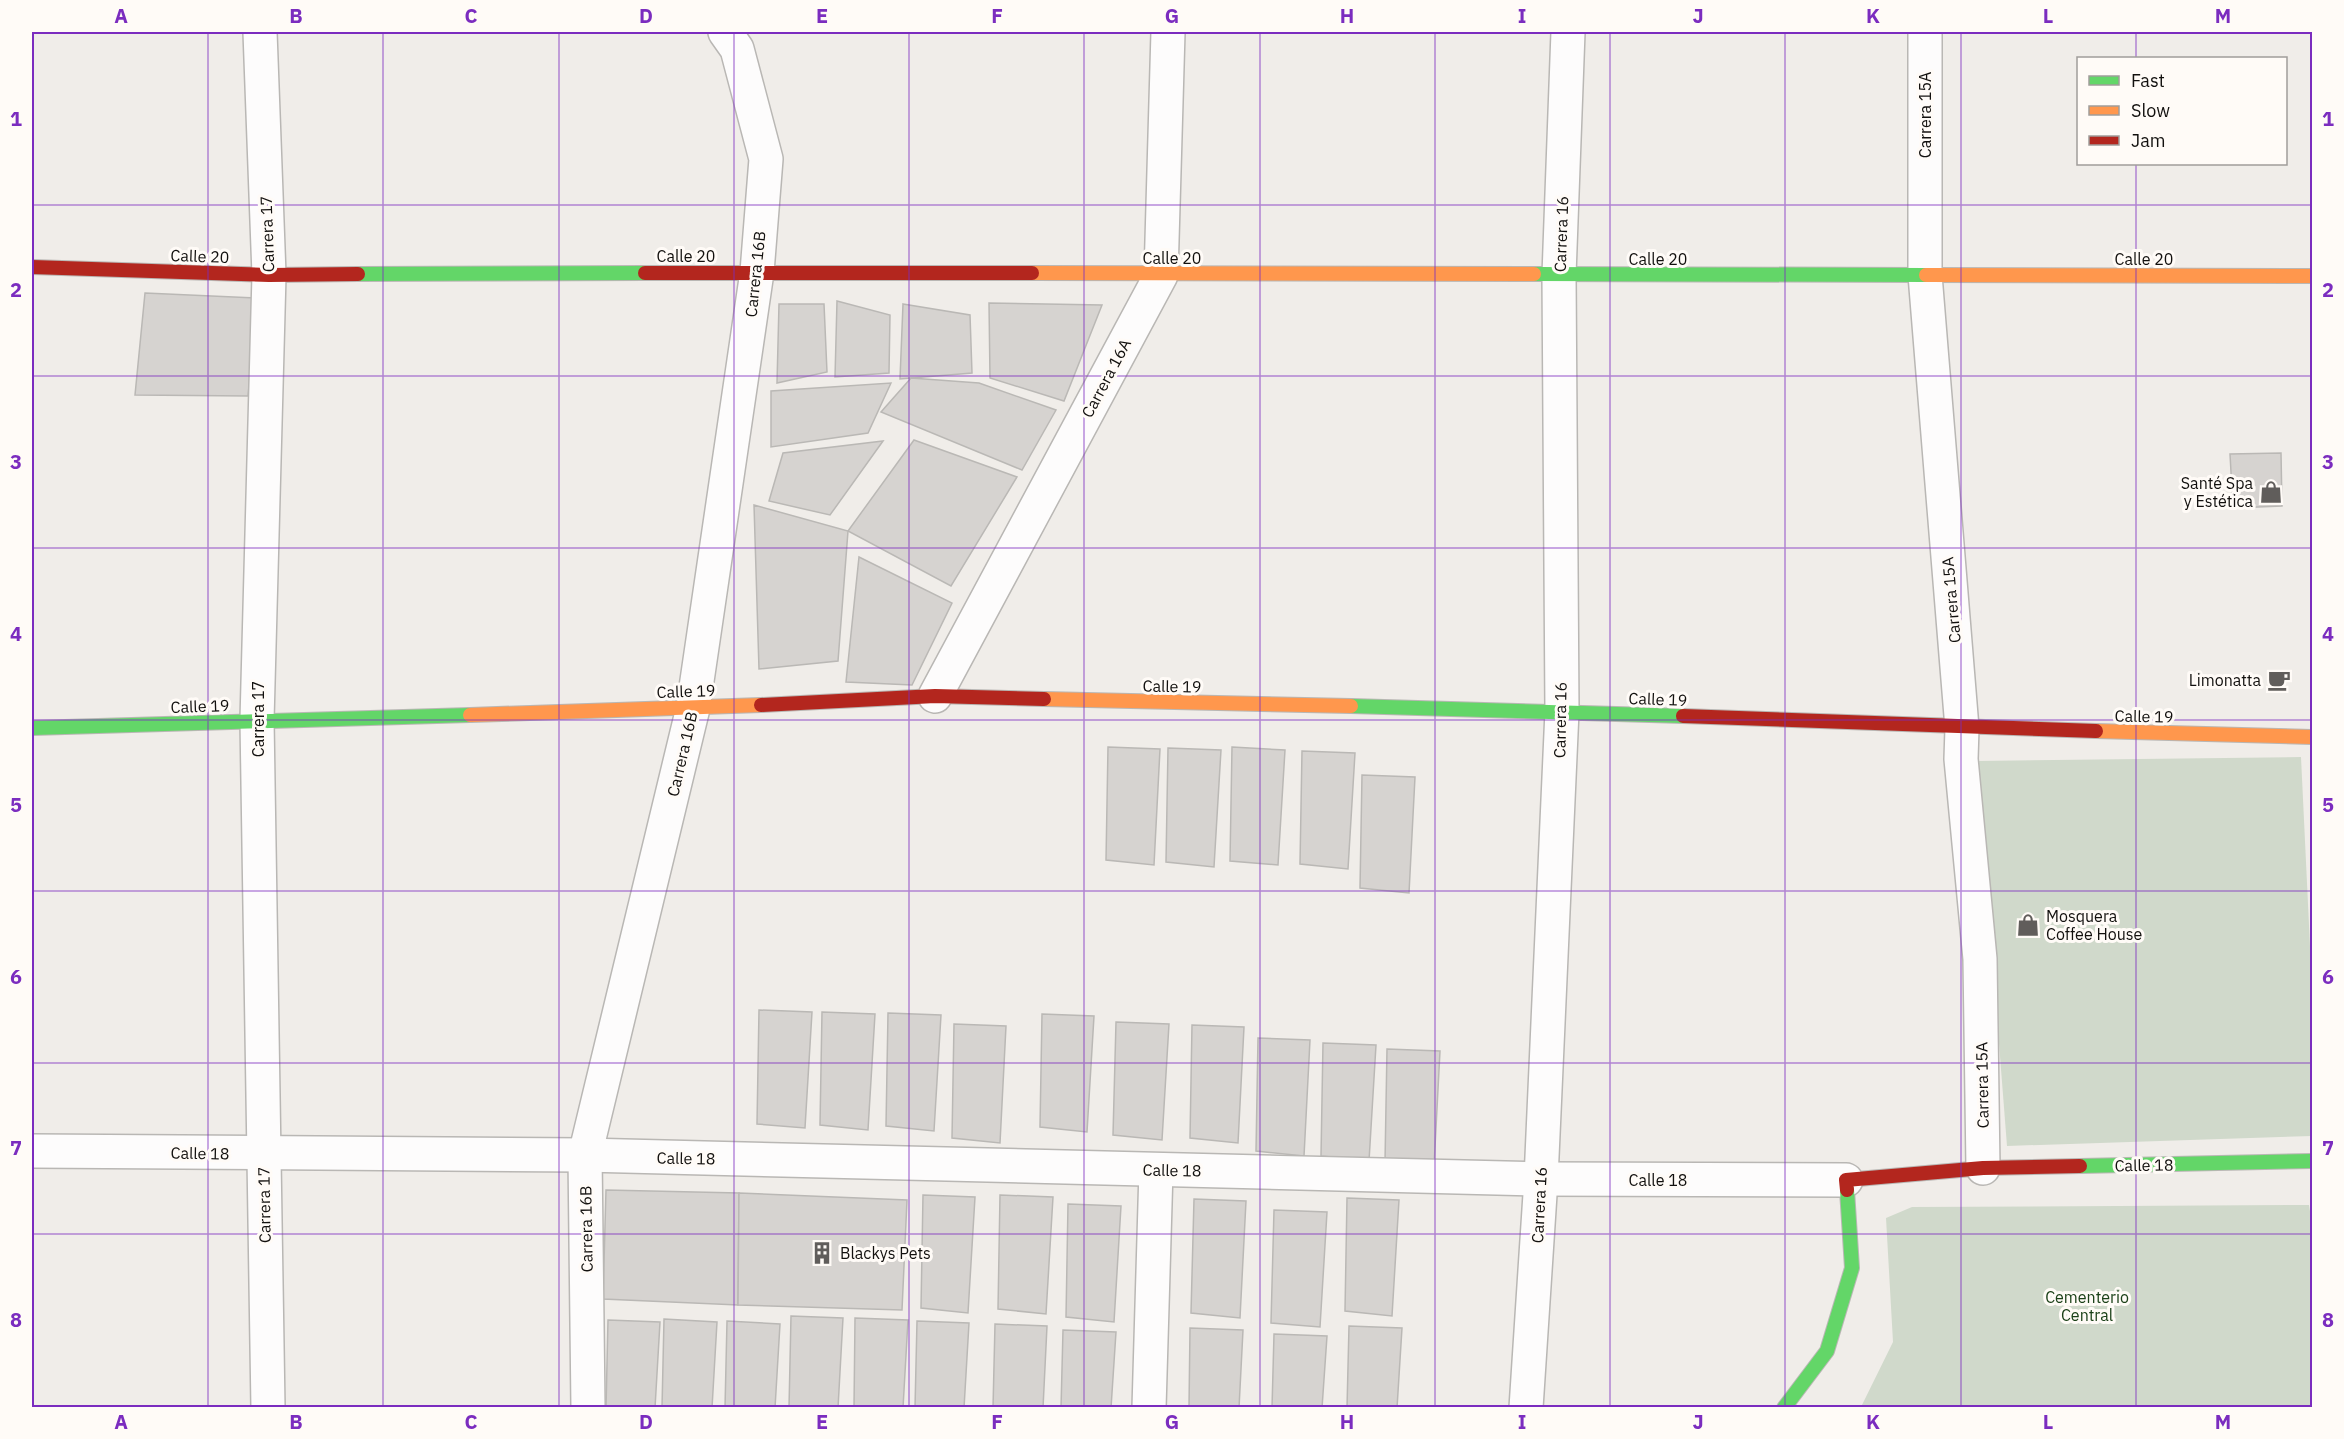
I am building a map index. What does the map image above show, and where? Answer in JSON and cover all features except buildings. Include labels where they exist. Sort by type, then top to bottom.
[{"type":"street","name":"Carrera 17","points":[[260,32],[269,275],[257,720],[268,1407]]},
{"type":"street","name":"Carrera 16B","points":[[588,1407],[585,1155],[693,708],[757,273],[765,159],[737,49],[725,32]]},
{"type":"street","name":"Carrera 16A","points":[[935,696],[1161,275],[1168,32]]},
{"type":"street","name":"Carrera 16","points":[[1526,1407],[1541,1179],[1562,711],[1559,275],[1568,32]]},
{"type":"street","name":"Carrera 15A","points":[[1925,32],[1925,275],[1962,728],[1961,759],[1980,959],[1983,1168]]},
{"type":"street","name":"Calle 20","points":[[32,267],[269,275],[757,273],[2313,276]]},
{"type":"street","name":"Calle 19","points":[[32,729],[257,720],[693,708],[935,696],[1562,711],[1962,728],[2313,737]]},
{"type":"street","name":"Calle 18","points":[[32,1150],[585,1155],[1541,1179],[1846,1180],[1983,1168],[2313,1161]]},
{"type":"street","points":[[1149,1407],[1156,1170]]},
{"type":"street","points":[[1784,1407],[1827,1351],[1852,1268],[1846,1180]]},
{"type":"green space","points":[[2301,757],[2312,988],[2312,1136],[2007,1146],[1977,761]]},
{"type":"green space","name":"Cementerio Central","points":[[2309,1205],[2312,1224],[2312,1407],[1861,1407],[1893,1342],[1886,1218],[1912,1207]]},
{"type":"traffic: fast","points":[[358,274],[645,273]]},
{"type":"traffic: fast","points":[[1534,274],[1926,275]]},
{"type":"traffic: fast","points":[[1351,706],[1683,716]]},
{"type":"traffic: fast","points":[[32,728],[470,715]]},
{"type":"traffic: fast","points":[[2080,1166],[2312,1161]]},
{"type":"traffic: fast","points":[[1784,1408],[1827,1351],[1852,1268],[1847,1190]]},
{"type":"traffic: slow","points":[[1032,273],[1534,274]]},
{"type":"traffic: slow","points":[[1926,275],[2312,276]]},
{"type":"traffic: slow","points":[[1044,699],[1351,706]]},
{"type":"traffic: slow","points":[[470,715],[761,705]]},
{"type":"traffic: slow","points":[[2096,731],[2312,737]]},
{"type":"traffic: jam","points":[[32,267],[269,275],[358,274]]},
{"type":"traffic: jam","points":[[645,273],[1032,273]]},
{"type":"traffic: jam","points":[[761,705],[935,696],[1044,699]]},
{"type":"traffic: jam","points":[[1683,716],[2096,731]]},
{"type":"traffic: jam","points":[[1847,1190],[1846,1180],[1983,1168],[2080,1166]]},
{"type":"place","name":"Santé Spa y Estética","points":[[2271,492]]},
{"type":"place","name":"Limonatta","points":[[2279,680]]},
{"type":"place","name":"Mosquera Coffee House","points":[[2028,925]]},
{"type":"place","name":"Blackys Pets","points":[[822,1253]]}]
